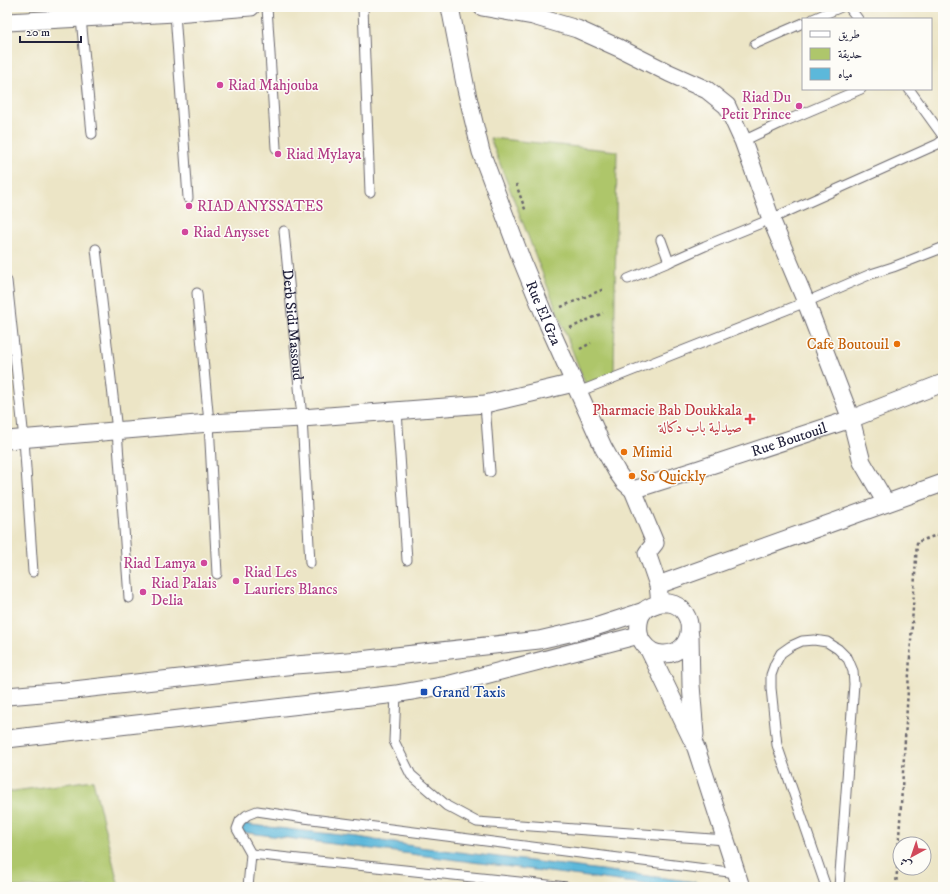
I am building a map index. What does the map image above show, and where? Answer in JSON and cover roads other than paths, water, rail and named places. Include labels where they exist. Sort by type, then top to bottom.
[{"type":"street","points":[[7,22],[81,18],[98,12],[175,13],[194,9],[251,7]]},
{"type":"street","name":"Rue El Gza","points":[[450,7],[466,89],[481,152],[522,261],[576,387],[603,447],[617,472],[624,482],[633,490],[655,543],[647,553],[658,585],[660,603]]},
{"type":"street","points":[[482,7],[536,11],[619,48],[707,90],[727,106],[743,141],[771,220],[806,302],[851,419],[862,462],[886,503]]},
{"type":"street","name":"Rue Boutouil","points":[[633,490],[851,419],[943,382]]},
{"type":"street","points":[[15,440],[209,423],[302,418],[485,404],[576,387]]},
{"type":"street","points":[[658,585],[943,483]]},
{"type":"street","points":[[7,696],[539,640],[595,626],[644,610],[660,603],[670,603],[679,608],[686,615],[690,624],[691,685],[696,748]]},
{"type":"street","points":[[644,610],[639,622],[639,635],[642,642],[649,650],[696,748],[739,880]]},
{"type":"street","points":[[7,738],[396,694],[447,685],[639,635]]},
{"type":"street","points":[[649,650],[658,654],[668,654],[678,651],[685,644],[690,635]]},
{"type":"lane","points":[[267,7],[276,148]]},
{"type":"lane","points":[[363,7],[370,192]]},
{"type":"lane","points":[[815,18],[841,7]]},
{"type":"lane","points":[[849,7],[857,18]]},
{"type":"lane","points":[[175,13],[188,198]]},
{"type":"lane","points":[[81,18],[92,134]]},
{"type":"lane","points":[[755,44],[802,24]]},
{"type":"lane","points":[[743,141],[859,90]]},
{"type":"lane","points":[[910,90],[943,136]]},
{"type":"lane","points":[[628,279],[771,220],[938,144],[943,140]]},
{"type":"lane","name":"Derb Sidi Massoud","points":[[284,230],[302,418],[310,563]]},
{"type":"lane","points":[[661,240],[669,262]]},
{"type":"lane","points":[[576,387],[806,302],[871,274],[894,267],[942,248]]},
{"type":"lane","points":[[96,249],[117,431],[129,598]]},
{"type":"lane","points":[[7,281],[15,440],[33,572]]},
{"type":"lane","points":[[197,293],[209,423],[217,574]]},
{"type":"lane","points":[[485,404],[490,472]]},
{"type":"lane","points":[[397,411],[407,560]]},
{"type":"lane","points":[[826,887],[777,744],[771,688],[771,675],[775,664],[782,653],[791,646],[802,641],[814,640],[827,642],[838,649],[848,658],[853,671],[854,684],[839,887]]},
{"type":"lane","points":[[396,694],[394,740],[411,775],[447,806],[477,822],[726,840]]},
{"type":"lane","points":[[248,887],[251,854],[236,829],[240,821],[247,815],[257,811],[739,880]]},
{"type":"lane","points":[[251,854],[567,887]]},
{"type":"water","points":[[242,824],[358,837],[419,847],[696,882],[696,887],[665,887],[241,832]]},
{"type":"place","name":"Riad Mahjouba","points":[[220,85]]},
{"type":"place","name":"Riad Du Petit Prince","points":[[799,106]]},
{"type":"place","name":"Riad Mylaya","points":[[278,154]]},
{"type":"place","name":"RIAD ANYSSATES","points":[[189,206]]},
{"type":"place","name":"Riad Anysset","points":[[185,232]]},
{"type":"place","name":"Cafe Boutouil","points":[[897,344]]},
{"type":"place","name":"Pharmacie Bab Doukkala صيدلية باب دكالة","points":[[750,419]]},
{"type":"place","name":"Mimid","points":[[624,452]]},
{"type":"place","name":"So Quickly","points":[[632,476]]},
{"type":"place","name":"Riad Lamya","points":[[204,563]]},
{"type":"place","name":"Riad Les Lauriers Blancs","points":[[236,581]]},
{"type":"place","name":"Riad Palais Delia","points":[[143,592]]},
{"type":"place","name":"Grand Taxis","points":[[424,692]]}]
